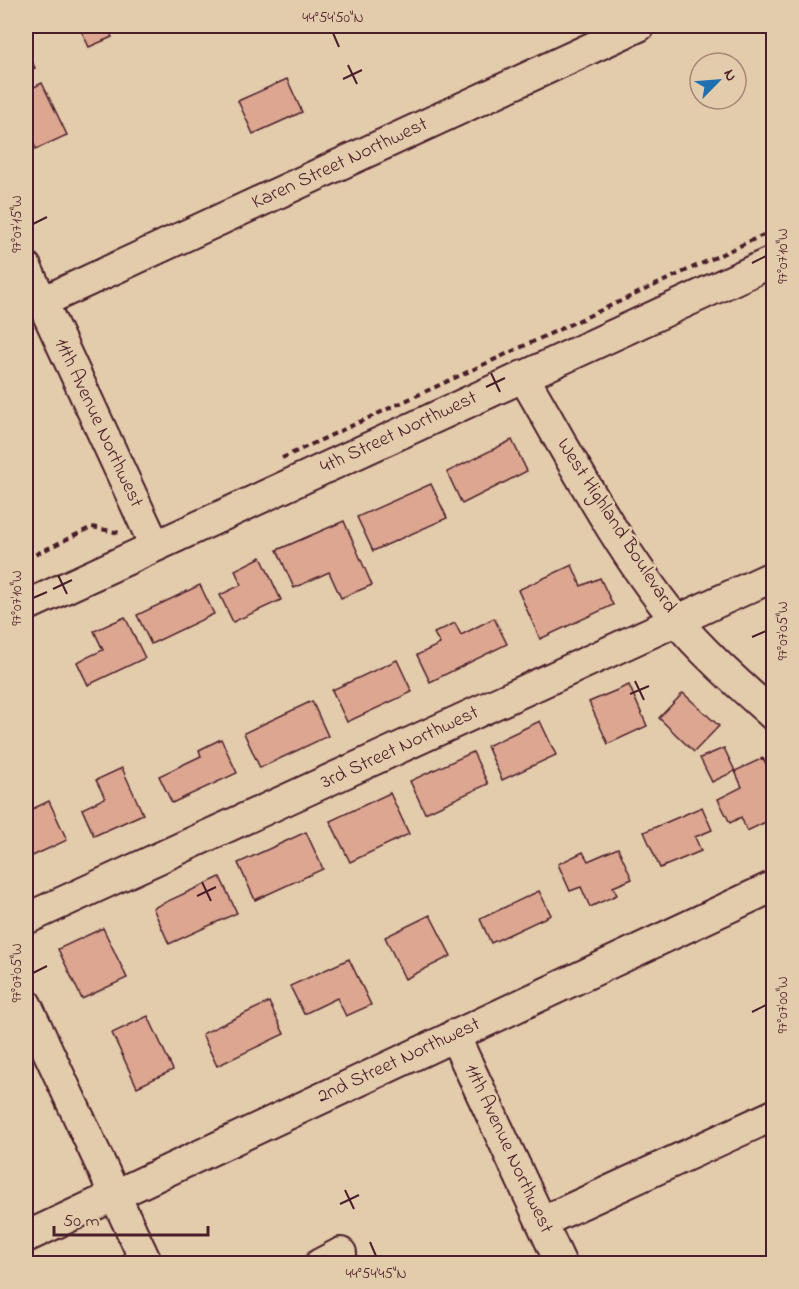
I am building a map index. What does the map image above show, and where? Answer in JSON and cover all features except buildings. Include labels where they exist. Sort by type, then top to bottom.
[{"type":"street","name":"Karen Street Northwest","points":[[42,302],[639,26]]},
{"type":"street","name":"4th Street Northwest","points":[[26,606],[149,534],[523,376],[774,261]]},
{"type":"street","name":"11th Avenue Northwest","points":[[26,267],[149,534]]},
{"type":"street","name":"West Highland Boulevard","points":[[523,376],[633,560],[677,621],[706,652],[774,716]]},
{"type":"street","name":"3rd Street Northwest","points":[[26,919],[774,576]]},
{"type":"street","name":"2nd Street Northwest","points":[[26,1237],[774,886]]},
{"type":"street","points":[[28,1014],[147,1263]]},
{"type":"street","name":"11th Avenue Northwest","points":[[454,1035],[561,1263]]},
{"type":"street","points":[[542,1222],[774,1115]]},
{"type":"path","points":[[274,462],[774,230]]},
{"type":"path","points":[[26,559],[92,527],[118,534],[149,534]]}]
